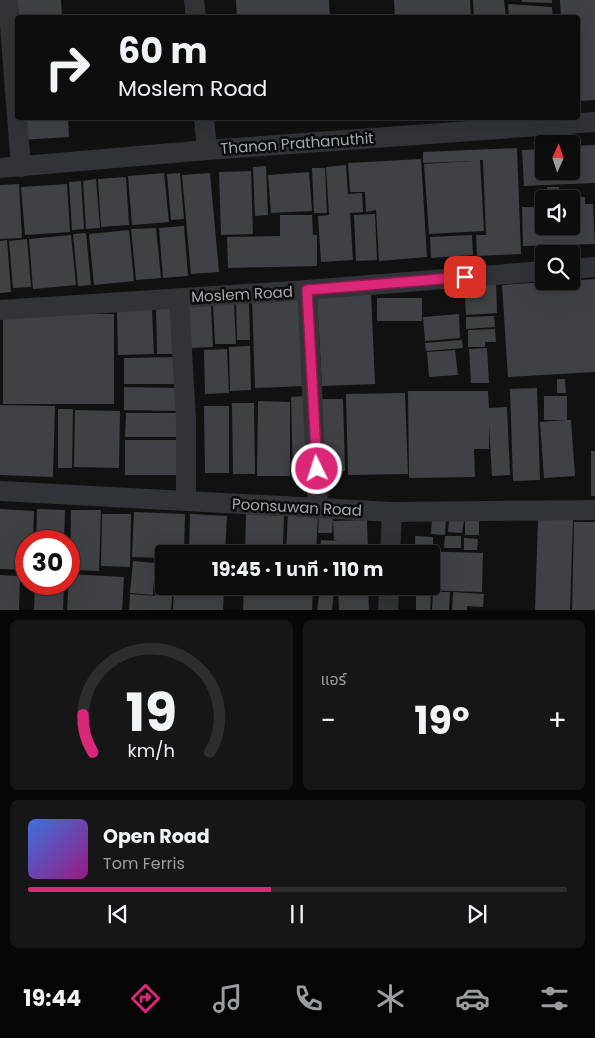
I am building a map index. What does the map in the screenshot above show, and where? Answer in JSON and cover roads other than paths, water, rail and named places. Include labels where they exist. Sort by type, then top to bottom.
[{"type":"street","points":[[8,0],[15,90]]},
{"type":"street","points":[[194,0],[196,15]]},
{"type":"street","points":[[17,120],[21,167]]},
{"type":"street","points":[[204,120],[207,150]]},
{"type":"street","name":"Thanon Prathanuthit","points":[[0,168],[207,150],[595,122]]},
{"type":"street","points":[[580,268],[595,267]]},
{"type":"street","name":"Moslem Road","points":[[0,310],[307,290],[535,272]]},
{"type":"street","points":[[307,290],[318,509]]},
{"type":"street","points":[[179,298],[186,420],[186,500]]},
{"type":"street","name":"Poonsuwan Road","points":[[0,491],[392,512],[595,510]]},
{"type":"street","points":[[390,545],[392,512]]},
{"type":"street","points":[[388,610],[389,595]]}]
